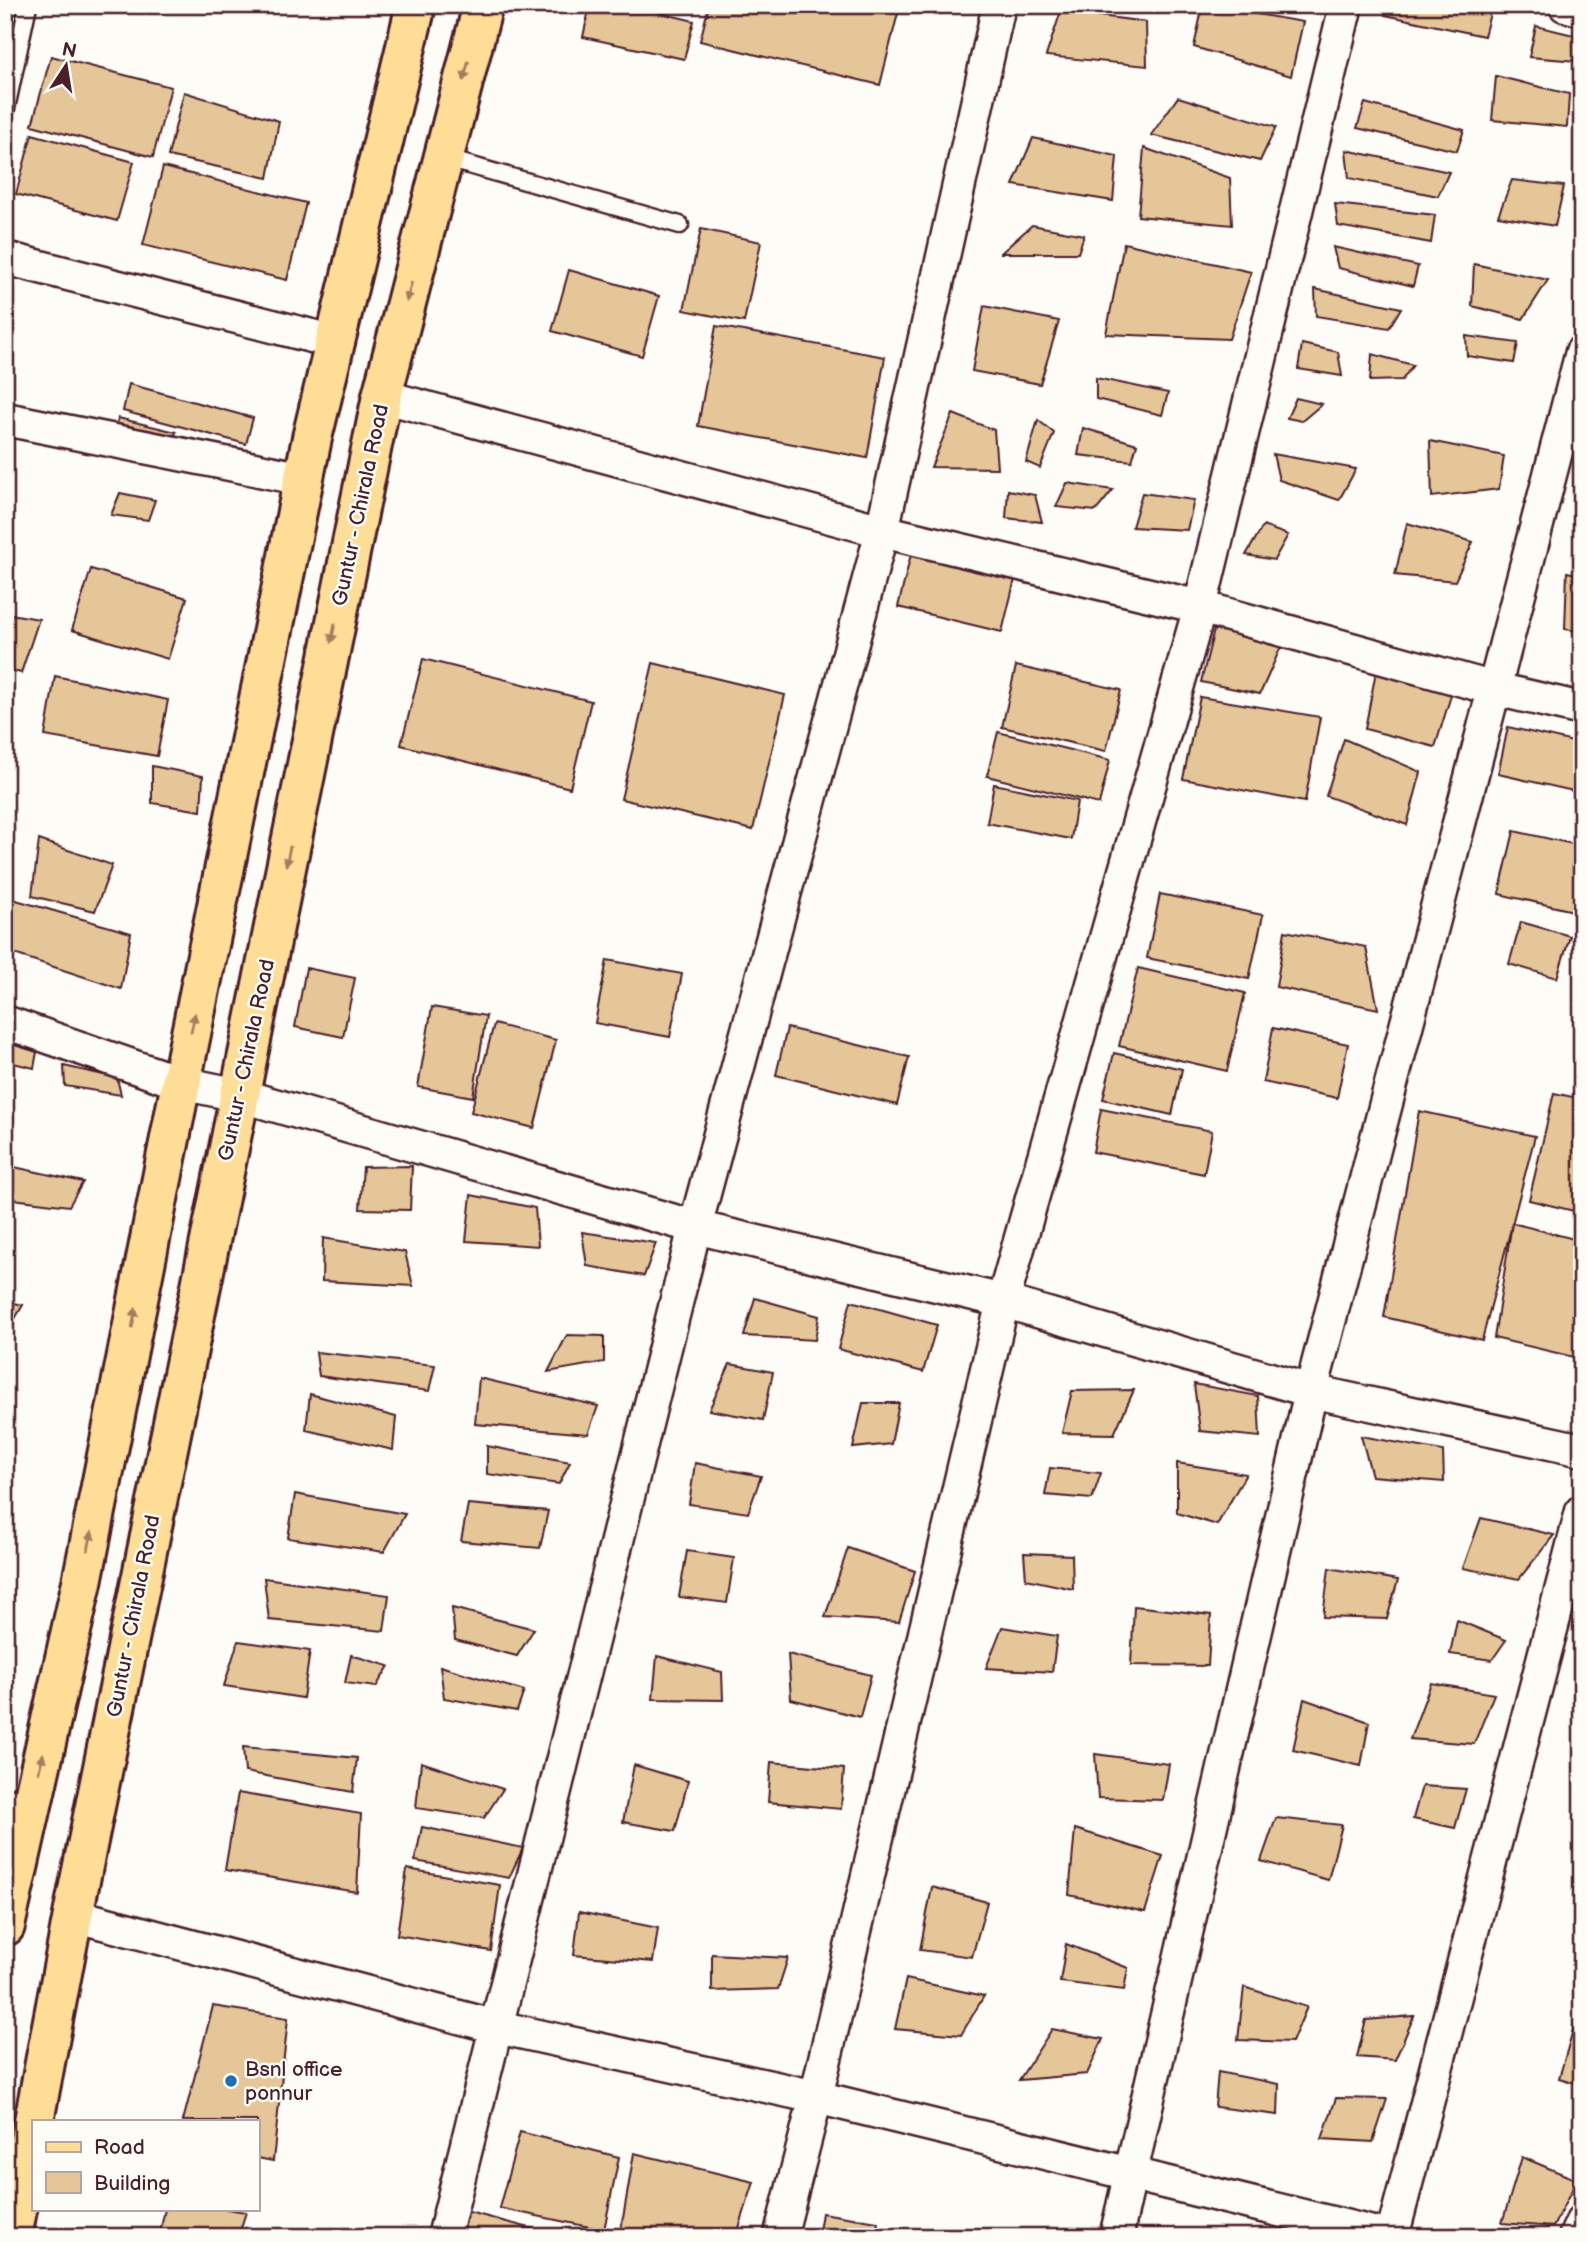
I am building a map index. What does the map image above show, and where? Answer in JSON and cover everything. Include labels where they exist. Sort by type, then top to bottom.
[{"type":"main road","points":[[5,1926],[14,1802],[85,1568],[304,479],[416,5]]},
{"type":"main road","name":"Guntur - Chirala Road","points":[[33,2120],[382,396],[483,5]]},
{"type":"main road","name":"Guntur - Chirala Road","points":[[12,2237],[32,2127]]},
{"type":"street","points":[[444,2237],[695,1227],[883,531],[999,5]]},
{"type":"street","points":[[780,2237],[816,2097],[1003,1301],[1200,607],[1346,5]]},
{"type":"street","points":[[1565,5],[1582,10]]},
{"type":"street","points":[[5,258],[335,342]]},
{"type":"street","points":[[1116,2237],[1311,1391],[1582,352]]},
{"type":"street","points":[[382,396],[883,531],[1200,607],[1495,689],[1582,709]]},
{"type":"street","points":[[5,419],[304,479]]},
{"type":"street","points":[[5,1022],[181,1083],[239,1095],[695,1227],[1003,1301],[1311,1391],[1582,1450]]},
{"type":"street","points":[[73,1915],[497,2027],[816,2097],[1391,2237],[1582,1511]]},
{"type":"street","points":[[1575,2237],[1582,2221]]},
{"type":"lane","points":[[5,113],[28,5]]},
{"type":"lane","points":[[444,159],[680,225]]},
{"type":"building","points":[[590,5],[628,5],[694,21],[684,59],[583,37]]},
{"type":"building","points":[[709,5],[900,5],[880,85],[700,41]]},
{"type":"building","points":[[1203,5],[1303,22],[1291,76],[1194,47]]},
{"type":"building","points":[[1387,5],[1476,5],[1491,10],[1484,36],[1385,15]]},
{"type":"building","points":[[1061,11],[1146,22],[1147,66],[1046,56]]},
{"type":"building","points":[[1536,26],[1582,37],[1577,61],[1529,57]]},
{"type":"building","points":[[51,56],[171,87],[153,157],[32,125]]},
{"type":"building","points":[[1496,76],[1569,94],[1567,127],[1492,120]]},
{"type":"building","points":[[184,92],[279,121],[268,178],[168,156]]},
{"type":"building","points":[[1178,97],[1276,127],[1260,161],[1151,135]]},
{"type":"building","points":[[1365,103],[1464,130],[1457,151],[1357,128]]},
{"type":"building","points":[[32,134],[134,162],[117,221],[16,194]]},
{"type":"building","points":[[1033,138],[1117,156],[1113,201],[1013,185]]},
{"type":"building","points":[[1144,148],[1230,178],[1232,225],[1138,216]]},
{"type":"building","points":[[1346,150],[1449,172],[1438,196],[1349,178]]},
{"type":"building","points":[[163,167],[306,203],[287,280],[143,245]]},
{"type":"building","points":[[1512,180],[1564,186],[1555,226],[1498,216]]},
{"type":"building","points":[[1335,204],[1435,215],[1431,243],[1338,226]]},
{"type":"building","points":[[1032,225],[1084,235],[1078,253],[1001,253]]},
{"type":"building","points":[[701,229],[761,242],[744,322],[684,310]]},
{"type":"building","points":[[1124,243],[1251,272],[1229,339],[1106,334]]},
{"type":"building","points":[[1333,247],[1418,266],[1413,286],[1338,268]]},
{"type":"building","points":[[1474,264],[1548,280],[1523,319],[1472,306]]},
{"type":"building","points":[[569,270],[659,296],[642,356],[552,331]]},
{"type":"building","points":[[1315,289],[1401,308],[1389,328],[1316,316]]},
{"type":"building","points":[[984,306],[1059,321],[1040,384],[972,371]]},
{"type":"building","points":[[716,326],[885,357],[867,458],[698,426]]},
{"type":"building","points":[[1466,336],[1518,343],[1514,363],[1467,356]]},
{"type":"building","points":[[1302,344],[1338,352],[1342,376],[1298,369]]},
{"type":"building","points":[[1372,354],[1413,365],[1402,380],[1370,381]]},
{"type":"building","points":[[1096,378],[1168,393],[1162,415],[1096,399]]},
{"type":"building","points":[[129,384],[253,418],[246,444],[123,411]]},
{"type":"building","points":[[1296,398],[1322,404],[1302,421],[1287,418]]},
{"type":"building","points":[[953,414],[994,430],[997,468],[931,467]]},
{"type":"building","points":[[118,418],[176,432],[171,449],[114,437]]},
{"type":"building","points":[[1038,420],[1054,433],[1040,468],[1026,462]]},
{"type":"building","points":[[1083,428],[1137,444],[1132,461],[1078,455]]},
{"type":"building","points":[[1430,441],[1504,456],[1499,489],[1432,497]]},
{"type":"building","points":[[1273,454],[1356,469],[1339,500],[1279,480]]},
{"type":"building","points":[[1067,483],[1113,490],[1096,511],[1056,507]]},
{"type":"building","points":[[1008,490],[1035,495],[1042,522],[1006,518]]},
{"type":"building","points":[[120,493],[155,500],[148,520],[111,515]]},
{"type":"building","points":[[1142,493],[1194,500],[1187,530],[1132,527]]},
{"type":"building","points":[[1407,523],[1473,542],[1455,581],[1395,575]]},
{"type":"building","points":[[1263,526],[1288,535],[1274,560],[1246,555]]},
{"type":"building","points":[[914,542],[1018,567],[1002,632],[898,607]]},
{"type":"building","points":[[91,569],[187,598],[168,659],[72,630]]},
{"type":"building","points":[[1567,572],[1582,575],[1582,632],[1565,629]]},
{"type":"building","points":[[5,613],[39,619],[21,673],[5,669]]},
{"type":"building","points":[[1215,626],[1283,642],[1260,694],[1201,682]]},
{"type":"building","points":[[423,659],[591,701],[570,788],[401,745]]},
{"type":"building","points":[[653,663],[785,695],[753,830],[621,799]]},
{"type":"building","points":[[1016,666],[1121,690],[1106,751],[1002,727]]},
{"type":"building","points":[[1377,666],[1453,689],[1435,747],[1365,729]]},
{"type":"building","points":[[55,676],[168,700],[157,756],[45,736]]},
{"type":"building","points":[[1200,697],[1320,717],[1305,802],[1183,779]]},
{"type":"building","points":[[1508,727],[1582,744],[1582,793],[1498,774]]},
{"type":"building","points":[[998,732],[1110,760],[1099,804],[987,776]]},
{"type":"building","points":[[1344,739],[1421,772],[1407,825],[1326,796]]},
{"type":"building","points":[[152,766],[203,776],[201,811],[152,803]]},
{"type":"building","points":[[994,784],[1077,801],[1071,839],[987,823]]},
{"type":"building","points":[[1514,831],[1582,846],[1582,897],[1578,912],[1499,894]]},
{"type":"building","points":[[39,840],[112,865],[95,911],[32,896]]},
{"type":"building","points":[[1160,894],[1263,915],[1249,979],[1147,958]]},
{"type":"building","points":[[9,898],[131,933],[121,989],[5,951],[5,910]]},
{"type":"building","points":[[1521,922],[1570,936],[1557,978],[1509,964]]},
{"type":"building","points":[[1285,931],[1366,947],[1378,1009],[1276,987]]},
{"type":"building","points":[[607,960],[682,974],[670,1037],[595,1023]]},
{"type":"building","points":[[306,968],[355,978],[343,1037],[295,1027]]},
{"type":"building","points":[[1138,968],[1245,993],[1227,1071],[1119,1046]]},
{"type":"building","points":[[432,1007],[486,1016],[473,1097],[418,1087]]},
{"type":"building","points":[[494,1024],[556,1040],[534,1128],[471,1112]]},
{"type":"building","points":[[787,1028],[909,1057],[897,1105],[776,1075]]},
{"type":"building","points":[[1273,1028],[1348,1044],[1337,1098],[1263,1082]]},
{"type":"building","points":[[5,1042],[37,1052],[34,1068],[5,1061]]},
{"type":"building","points":[[1114,1053],[1182,1069],[1172,1115],[1103,1099]]},
{"type":"building","points":[[64,1066],[117,1078],[121,1095],[65,1086]]},
{"type":"building","points":[[1554,1093],[1582,1099],[1582,1213],[1529,1200]]},
{"type":"building","points":[[1101,1109],[1212,1131],[1204,1174],[1093,1152]]},
{"type":"building","points":[[1419,1111],[1535,1136],[1482,1340],[1384,1317]]},
{"type":"building","points":[[5,1165],[83,1182],[69,1206],[5,1198]]},
{"type":"building","points":[[412,1166],[410,1210],[360,1209],[363,1167]]},
{"type":"building","points":[[471,1195],[535,1208],[538,1246],[466,1241]]},
{"type":"building","points":[[1512,1223],[1582,1241],[1582,1359],[1494,1338]]},
{"type":"building","points":[[582,1232],[656,1243],[644,1276],[587,1266]]},
{"type":"building","points":[[323,1238],[405,1252],[413,1286],[322,1281]]},
{"type":"building","points":[[755,1298],[819,1316],[815,1340],[744,1336]]},
{"type":"building","points":[[5,1301],[23,1305],[5,1336]]},
{"type":"building","points":[[851,1301],[937,1325],[923,1372],[838,1349]]},
{"type":"building","points":[[567,1335],[604,1336],[604,1362],[548,1372]]},
{"type":"building","points":[[316,1352],[435,1365],[429,1391],[319,1376]]},
{"type":"building","points":[[730,1364],[773,1372],[763,1420],[709,1410]]},
{"type":"building","points":[[479,1378],[598,1406],[588,1434],[475,1424]]},
{"type":"building","points":[[1194,1384],[1258,1396],[1260,1437],[1200,1431]]},
{"type":"building","points":[[1134,1390],[1114,1434],[1062,1433],[1072,1391]]},
{"type":"building","points":[[310,1394],[396,1417],[393,1450],[306,1430]]},
{"type":"building","points":[[863,1403],[899,1403],[891,1444],[853,1448]]},
{"type":"building","points":[[1361,1436],[1443,1451],[1444,1482],[1372,1476]]},
{"type":"building","points":[[487,1446],[570,1462],[559,1484],[487,1474]]},
{"type":"building","points":[[695,1463],[761,1476],[748,1513],[689,1504]]},
{"type":"building","points":[[1177,1463],[1246,1474],[1217,1525],[1177,1513]]},
{"type":"building","points":[[1050,1468],[1101,1473],[1092,1499],[1045,1495]]},
{"type":"building","points":[[295,1494],[405,1514],[384,1552],[288,1538]]},
{"type":"building","points":[[468,1504],[548,1511],[540,1548],[461,1541]]},
{"type":"building","points":[[1481,1518],[1554,1535],[1519,1579],[1463,1568]]},
{"type":"building","points":[[848,1548],[915,1571],[899,1622],[825,1617]]},
{"type":"building","points":[[687,1551],[734,1558],[727,1603],[679,1597]]},
{"type":"building","points":[[1024,1553],[1072,1555],[1073,1589],[1026,1579]]},
{"type":"building","points":[[1329,1568],[1398,1580],[1387,1619],[1323,1617]]},
{"type":"building","points":[[264,1578],[389,1595],[384,1631],[269,1620]]},
{"type":"building","points":[[1134,1606],[1211,1615],[1208,1666],[1131,1665]]},
{"type":"building","points":[[452,1608],[534,1629],[517,1656],[455,1640]]},
{"type":"building","points":[[1457,1620],[1506,1640],[1492,1660],[1450,1654]]},
{"type":"building","points":[[1002,1627],[1057,1636],[1052,1672],[986,1668]]},
{"type":"building","points":[[238,1641],[310,1651],[303,1698],[224,1686]]},
{"type":"building","points":[[788,1654],[871,1675],[860,1717],[791,1699]]},
{"type":"building","points":[[351,1655],[389,1666],[376,1687],[345,1683]]},
{"type":"building","points":[[657,1656],[722,1672],[723,1700],[653,1699]]},
{"type":"building","points":[[440,1666],[524,1691],[517,1711],[444,1698]]},
{"type":"building","points":[[1431,1683],[1494,1694],[1474,1744],[1410,1739]]},
{"type":"building","points":[[1304,1699],[1369,1722],[1361,1766],[1293,1750]]},
{"type":"building","points":[[243,1747],[357,1758],[353,1792],[245,1772]]},
{"type":"building","points":[[1095,1754],[1169,1764],[1163,1800],[1098,1798]]},
{"type":"building","points":[[421,1762],[503,1789],[484,1818],[416,1808]]},
{"type":"building","points":[[771,1762],[844,1769],[841,1809],[768,1802]]},
{"type":"building","points":[[634,1765],[688,1781],[675,1831],[623,1822]]},
{"type":"building","points":[[1422,1786],[1466,1789],[1455,1828],[1413,1819]]},
{"type":"building","points":[[238,1793],[361,1814],[357,1892],[225,1870]]},
{"type":"building","points":[[1276,1818],[1342,1825],[1328,1880],[1261,1861]]},
{"type":"building","points":[[422,1827],[523,1848],[509,1878],[415,1861]]},
{"type":"building","points":[[1075,1829],[1163,1856],[1145,1912],[1069,1895]]},
{"type":"building","points":[[407,1869],[500,1885],[491,1951],[397,1935]]},
{"type":"building","points":[[932,1887],[987,1902],[972,1957],[920,1950]]},
{"type":"building","points":[[579,1912],[658,1928],[653,1962],[574,1955]]},
{"type":"building","points":[[1066,1944],[1128,1968],[1124,1990],[1060,1982]]},
{"type":"building","points":[[712,1954],[788,1958],[778,1989],[712,1991]]},
{"type":"building","points":[[906,1979],[984,1996],[961,2035],[895,2029]]},
{"type":"building","points":[[1244,1987],[1307,2007],[1292,2042],[1238,2040]]},
{"type":"building","points":[[213,2006],[288,2018],[273,2161],[259,2158],[259,2120],[183,2120]]},
{"type":"building","points":[[1414,2016],[1395,2060],[1357,2057],[1366,2020]]},
{"type":"building","points":[[1575,2023],[1582,2024],[1582,2085],[1559,2078]]},
{"type":"building","points":[[1052,2029],[1103,2039],[1087,2074],[1019,2080]]},
{"type":"building","points":[[1218,2072],[1279,2084],[1278,2115],[1215,2107]]},
{"type":"building","points":[[1336,2098],[1387,2099],[1373,2142],[1322,2139]]},
{"type":"building","points":[[520,2132],[619,2157],[604,2230],[499,2208]]},
{"type":"building","points":[[634,2153],[754,2182],[736,2237],[620,2236]]},
{"type":"building","points":[[1522,2157],[1577,2180],[1553,2227],[1502,2223]]},
{"type":"building","points":[[165,2210],[246,2212],[238,2237],[159,2237]]},
{"type":"building","points":[[465,2211],[564,2237],[465,2237]]},
{"type":"building","points":[[822,2213],[878,2222],[875,2237],[818,2237]]},
{"type":"building","points":[[944,2229],[972,2237],[942,2237]]},
{"type":"place","name":"Bsnl office ponnur","points":[[231,2081]]}]
